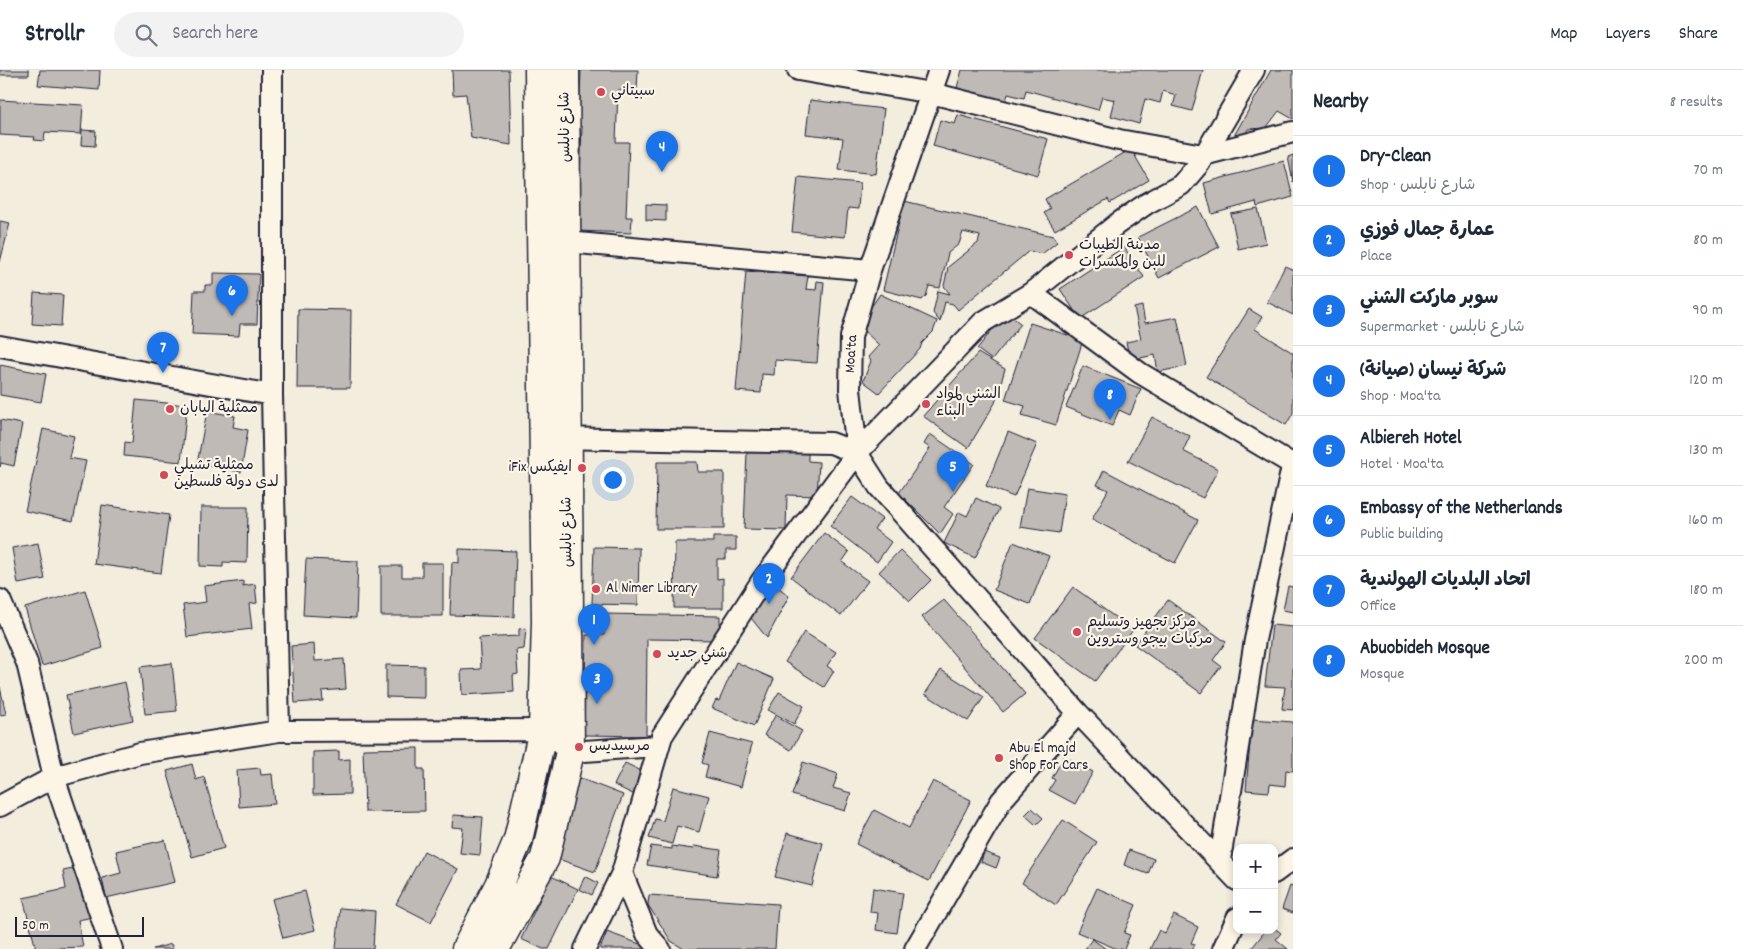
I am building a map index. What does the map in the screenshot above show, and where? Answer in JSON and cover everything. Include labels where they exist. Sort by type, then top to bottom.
[{"type":"main road","name":"شارع نابلس","points":[[495,949],[545,858],[570,752],[539,70]]},
{"type":"main road","name":"شارع نابلس","points":[[466,949],[499,885],[518,840],[543,730],[546,621],[567,242],[565,70]]},
{"type":"street","points":[[272,70],[272,396],[279,731]]},
{"type":"street","points":[[798,70],[931,93],[1119,140],[1203,155],[1293,132]]},
{"type":"street","name":"Moa'ta","points":[[857,453],[850,388],[851,337],[870,270],[939,70]]},
{"type":"street","points":[[586,949],[622,873],[657,746],[692,688],[761,582],[857,453],[983,322],[1031,293],[1117,224],[1146,204],[1181,185],[1203,155],[1254,70]]},
{"type":"street","points":[[567,242],[870,270]]},
{"type":"street","points":[[1031,293],[1140,373],[1292,463],[1255,640],[1220,860]]},
{"type":"street","points":[[0,346],[272,396]]},
{"type":"street","points":[[556,438],[831,443],[857,453],[880,487],[1078,713],[1233,875]]},
{"type":"street","points":[[0,600],[27,663],[54,777],[112,949]]},
{"type":"street","points":[[915,949],[1001,801],[1078,713]]},
{"type":"street","points":[[0,806],[54,777],[140,753],[279,731],[543,730],[570,752],[657,746]]},
{"type":"street","points":[[1278,870],[1293,859]]},
{"type":"street","points":[[622,873],[647,934],[660,949]]},
{"type":"street","points":[[1223,949],[1233,927]]},
{"type":"building","points":[[0,70],[29,70],[29,75],[0,75]]},
{"type":"building","points":[[40,70],[100,70],[99,90],[38,85]]},
{"type":"building","points":[[452,70],[509,70],[511,145],[471,138],[466,94],[453,95]]},
{"type":"building","points":[[581,70],[638,70],[637,91],[618,90],[616,142],[629,142],[626,217],[632,217],[631,233],[578,231],[582,127],[579,126]]},
{"type":"building","points":[[962,70],[1203,70],[1192,111],[1173,106],[1176,95],[1163,91],[1160,103],[1145,99],[1139,124],[1111,116],[1115,100],[1102,97],[1098,110],[1026,90],[1024,98],[1008,94],[1005,104],[956,91]]},
{"type":"building","points":[[1271,70],[1293,70],[1293,119],[1279,111],[1266,128],[1248,129],[1243,139],[1235,134]]},
{"type":"building","points":[[0,100],[83,105],[81,134],[45,132],[44,141],[34,140],[35,137],[0,135]]},
{"type":"building","points":[[810,100],[884,109],[876,174],[839,170],[843,138],[806,134]]},
{"type":"building","points":[[958,115],[1048,139],[1038,175],[933,146],[940,120],[955,124]]},
{"type":"building","points":[[82,130],[96,131],[95,146],[81,145]]},
{"type":"building","points":[[1131,149],[1149,180],[1110,203],[1108,199],[1055,230],[1044,213],[1050,209],[1045,199]]},
{"type":"building","points":[[1293,155],[1293,182],[1288,157]]},
{"type":"building","points":[[1284,161],[1293,197],[1257,207],[1256,202],[1212,214],[1204,183]]},
{"type":"building","points":[[798,177],[860,183],[858,209],[848,208],[845,237],[792,232]]},
{"type":"building","points":[[904,201],[1053,236],[1057,242],[1042,254],[1029,251],[958,310],[953,304],[945,302],[940,322],[933,313],[938,291],[950,294],[944,286],[948,267],[978,243],[980,236],[963,232],[959,244],[948,253],[940,288],[929,286],[926,296],[922,300],[883,290]]},
{"type":"building","points":[[646,204],[666,205],[666,221],[646,220]]},
{"type":"building","points":[[1198,207],[1219,247],[1159,278],[1138,237]]},
{"type":"building","points":[[1258,209],[1266,243],[1238,249],[1231,214]]},
{"type":"building","points":[[0,221],[10,223],[0,262]]},
{"type":"building","points":[[1124,247],[1144,277],[1080,319],[1060,289]]},
{"type":"building","points":[[1285,266],[1293,270],[1293,315],[1267,302]]},
{"type":"building","points":[[746,271],[808,276],[806,289],[816,290],[817,281],[824,282],[817,363],[775,360],[774,375],[762,374],[761,393],[736,391]]},
{"type":"building","points":[[213,273],[259,274],[257,324],[240,324],[239,336],[192,334],[194,291],[205,291],[205,285],[213,285]]},
{"type":"building","points":[[34,293],[63,295],[61,326],[32,324]]},
{"type":"building","points":[[880,294],[937,321],[933,332],[922,343],[920,349],[879,393],[863,381],[871,361],[868,357],[879,345],[862,329],[871,307]]},
{"type":"building","points":[[1142,306],[1145,323],[1177,317],[1187,366],[1158,372],[1155,355],[1130,360],[1126,342],[1141,339],[1134,308]]},
{"type":"building","points":[[298,309],[351,310],[350,388],[297,388]]},
{"type":"building","points":[[1249,309],[1262,317],[1255,329],[1293,353],[1293,413],[1286,425],[1206,377]]},
{"type":"building","points":[[1006,312],[1021,324],[992,360],[977,349]]},
{"type":"building","points":[[1030,323],[1083,340],[1056,425],[1022,415],[1025,406],[1005,400]]},
{"type":"building","points":[[978,353],[1005,369],[995,403],[968,448],[923,416]]},
{"type":"building","points":[[0,365],[46,374],[41,402],[0,395]]},
{"type":"building","points":[[1083,366],[1141,389],[1130,415],[1119,410],[1112,426],[1066,407]]},
{"type":"building","points":[[136,400],[187,405],[181,462],[124,456],[125,442],[132,443]]},
{"type":"building","points":[[207,411],[235,416],[233,427],[248,430],[241,472],[197,464]]},
{"type":"building","points":[[1152,417],[1190,436],[1183,451],[1218,469],[1203,498],[1128,461]]},
{"type":"building","points":[[0,420],[22,424],[14,466],[1,463],[0,467]]},
{"type":"building","points":[[43,429],[74,436],[69,458],[86,461],[73,521],[25,511]]},
{"type":"building","points":[[1008,432],[1037,444],[1014,497],[986,486]]},
{"type":"building","points":[[930,434],[974,464],[944,507],[953,514],[940,534],[899,493],[930,448],[924,444]]},
{"type":"building","points":[[747,451],[808,453],[808,461],[819,462],[817,496],[787,495],[786,530],[744,529]]},
{"type":"building","points":[[657,462],[697,462],[698,472],[724,472],[724,529],[656,529]]},
{"type":"building","points":[[1104,470],[1198,520],[1175,563],[1092,519],[1108,490],[1097,485]]},
{"type":"building","points":[[1027,488],[1065,494],[1059,533],[1020,527]]},
{"type":"building","points":[[852,497],[882,519],[874,529],[891,542],[877,562],[830,526]]},
{"type":"building","points":[[976,498],[999,509],[975,558],[944,543],[959,512],[967,516]]},
{"type":"building","points":[[102,505],[169,515],[161,573],[94,564]]},
{"type":"building","points":[[201,507],[248,507],[247,563],[223,562],[223,567],[200,566]]},
{"type":"building","points":[[824,533],[849,552],[842,562],[868,581],[841,616],[791,577]]},
{"type":"building","points":[[713,537],[736,537],[736,550],[726,550],[726,559],[717,559],[717,579],[723,578],[723,608],[674,608],[675,542],[713,542]]},
{"type":"building","points":[[1013,542],[1049,556],[1030,604],[994,590]]},
{"type":"building","points":[[38,543],[45,579],[18,584],[12,548]]},
{"type":"building","points":[[594,547],[639,548],[638,605],[592,604]]},
{"type":"building","points":[[459,549],[516,551],[514,617],[450,615],[452,562],[459,563]]},
{"type":"building","points":[[900,550],[931,580],[910,601],[879,572]]},
{"type":"building","points":[[306,559],[358,561],[356,618],[303,615]]},
{"type":"building","points":[[422,563],[443,563],[443,616],[381,616],[381,566],[402,566],[402,577],[422,577]]},
{"type":"building","points":[[243,581],[243,586],[255,584],[257,603],[249,604],[252,629],[187,637],[183,605],[206,602],[204,586]]},
{"type":"building","points":[[771,581],[789,596],[767,638],[747,613]]},
{"type":"building","points":[[1288,586],[1293,587],[1293,612],[1283,610]]},
{"type":"building","points":[[1073,587],[1133,630],[1095,681],[1035,638]]},
{"type":"building","points":[[85,590],[103,648],[42,666],[25,608]]},
{"type":"building","points":[[944,600],[1025,694],[1003,712],[922,617]]},
{"type":"building","points":[[1168,600],[1226,642],[1213,660],[1221,666],[1201,693],[1135,645]]},
{"type":"building","points":[[604,614],[720,616],[720,640],[647,639],[646,736],[584,735],[586,635],[604,635]]},
{"type":"building","points":[[1272,625],[1293,627],[1293,710],[1282,709],[1285,687],[1265,686]]},
{"type":"building","points":[[526,628],[524,649],[516,650],[518,674],[513,675],[514,692],[462,695],[461,670],[481,669],[479,638],[519,636],[519,629]]},
{"type":"building","points":[[804,632],[836,652],[827,666],[834,671],[824,687],[785,662]]},
{"type":"building","points":[[314,644],[315,661],[344,659],[346,689],[322,691],[323,701],[295,703],[291,646]]},
{"type":"building","points":[[736,662],[774,679],[754,726],[712,708],[716,700],[719,701]]},
{"type":"building","points":[[172,663],[177,711],[145,714],[140,667]]},
{"type":"building","points":[[386,665],[424,666],[424,698],[386,697]]},
{"type":"building","points":[[941,670],[984,697],[968,721],[925,694]]},
{"type":"building","points":[[125,682],[133,720],[74,733],[66,695]]},
{"type":"building","points":[[0,687],[6,714],[0,715]]},
{"type":"building","points":[[779,692],[804,706],[794,724],[768,710]]},
{"type":"building","points":[[775,716],[802,731],[791,750],[764,735]]},
{"type":"building","points":[[1252,719],[1293,722],[1293,771],[1286,770],[1285,786],[1270,784],[1269,792],[1246,790]]},
{"type":"building","points":[[710,733],[752,744],[741,787],[705,777],[708,765],[702,763]]},
{"type":"building","points":[[418,748],[418,769],[424,769],[425,811],[365,812],[363,749]]},
{"type":"building","points":[[339,751],[339,760],[350,759],[350,794],[313,795],[313,752]]},
{"type":"building","points":[[1064,756],[1093,772],[1075,804],[1049,790],[1055,780],[1052,778]]},
{"type":"building","points":[[803,762],[838,774],[833,788],[851,793],[845,811],[792,795]]},
{"type":"building","points":[[625,763],[648,774],[637,796],[614,785]]},
{"type":"building","points":[[192,764],[196,780],[204,777],[224,848],[192,857],[167,771]]},
{"type":"building","points":[[260,768],[261,775],[272,774],[275,804],[239,807],[237,770]]},
{"type":"building","points":[[579,778],[623,795],[595,872],[550,856]]},
{"type":"building","points":[[933,781],[971,800],[929,881],[856,844],[874,810],[909,828]]},
{"type":"building","points":[[673,787],[709,796],[699,832],[677,826],[672,844],[649,838],[655,819],[663,821]]},
{"type":"building","points":[[1032,808],[1043,818],[1036,825],[1025,815]]},
{"type":"building","points":[[453,815],[483,817],[480,855],[460,853],[463,828],[452,827]]},
{"type":"building","points":[[1063,820],[1097,842],[1056,905],[1022,883]]},
{"type":"building","points":[[787,833],[823,843],[812,886],[775,877]]},
{"type":"building","points":[[165,840],[175,882],[106,898],[102,878],[121,873],[116,851]]},
{"type":"building","points":[[651,846],[693,849],[694,846],[721,850],[717,876],[647,865]]},
{"type":"building","points":[[1129,850],[1154,859],[1148,874],[1124,865]]},
{"type":"building","points":[[424,851],[458,869],[431,922],[396,904]]},
{"type":"building","points":[[984,852],[1000,858],[996,868],[981,862]]},
{"type":"building","points":[[83,867],[93,917],[78,920],[83,947],[36,949],[23,898],[66,889],[63,871]]},
{"type":"building","points":[[551,876],[578,889],[549,949],[543,949],[521,939]]},
{"type":"building","points":[[585,876],[598,883],[592,895],[579,889]]},
{"type":"building","points":[[1290,886],[1293,887],[1293,913],[1282,909]]},
{"type":"building","points":[[873,888],[903,893],[897,933],[876,930],[878,913],[870,912]]},
{"type":"building","points":[[1097,888],[1136,905],[1124,933],[1130,935],[1124,949],[1117,949],[1077,932]]},
{"type":"building","points":[[305,891],[315,930],[283,938],[272,899]]},
{"type":"building","points":[[649,895],[778,904],[775,949],[684,949],[671,941],[648,905]]},
{"type":"building","points":[[340,908],[375,911],[373,949],[336,949]]},
{"type":"building","points":[[1174,915],[1198,927],[1191,943],[1195,944],[1193,949],[1150,949],[1159,930],[1165,933]]},
{"type":"building","points":[[1278,931],[1281,933],[1276,939],[1288,949],[1251,949],[1263,934],[1278,934]]},
{"type":"building","points":[[607,932],[645,946],[644,949],[600,949]]},
{"type":"building","points":[[1092,939],[1106,949],[1085,949]]},
{"type":"building","points":[[171,944],[173,949],[153,949]]},
{"type":"place","name":"سبيتاني","points":[[601,92]]},
{"type":"place","name":"شركة نيسان (صيانة)","points":[[662,172]]},
{"type":"place","name":"مدينة الطيبات للبن والمكسرات","points":[[1069,255]]},
{"type":"place","name":"Embassy of the Netherlands","points":[[232,316]]},
{"type":"place","name":"اتحاد البلديات الهولندية","points":[[163,373]]},
{"type":"place","name":"الشني لمواد البناء","points":[[926,404]]},
{"type":"place","name":"ممثلية اليابان","points":[[170,409]]},
{"type":"place","name":"Abuobideh Mosque","points":[[1110,420]]},
{"type":"place","name":"iFix ايفيكس","points":[[582,468]]},
{"type":"place","name":"ممثلية تشيلي لدى دولة فلسطين","points":[[164,475]]},
{"type":"place","name":"Albiereh Hotel","points":[[953,492]]},
{"type":"place","name":"Al Nimer Library","points":[[596,589]]},
{"type":"place","name":"عمارة جمال فوزي","points":[[769,604]]},
{"type":"place","name":"مركز تجهيز وتسليم مركبات بيجو وستروين","points":[[1077,632]]},
{"type":"place","name":"Dry-Clean","points":[[594,645]]},
{"type":"place","name":"شني جديد","points":[[657,654]]},
{"type":"place","name":"سوبر ماركت الشني","points":[[597,704]]},
{"type":"place","name":"مرسيديس","points":[[579,747]]},
{"type":"place","name":"Abu El majd Shop For Cars","points":[[999,758]]}]
